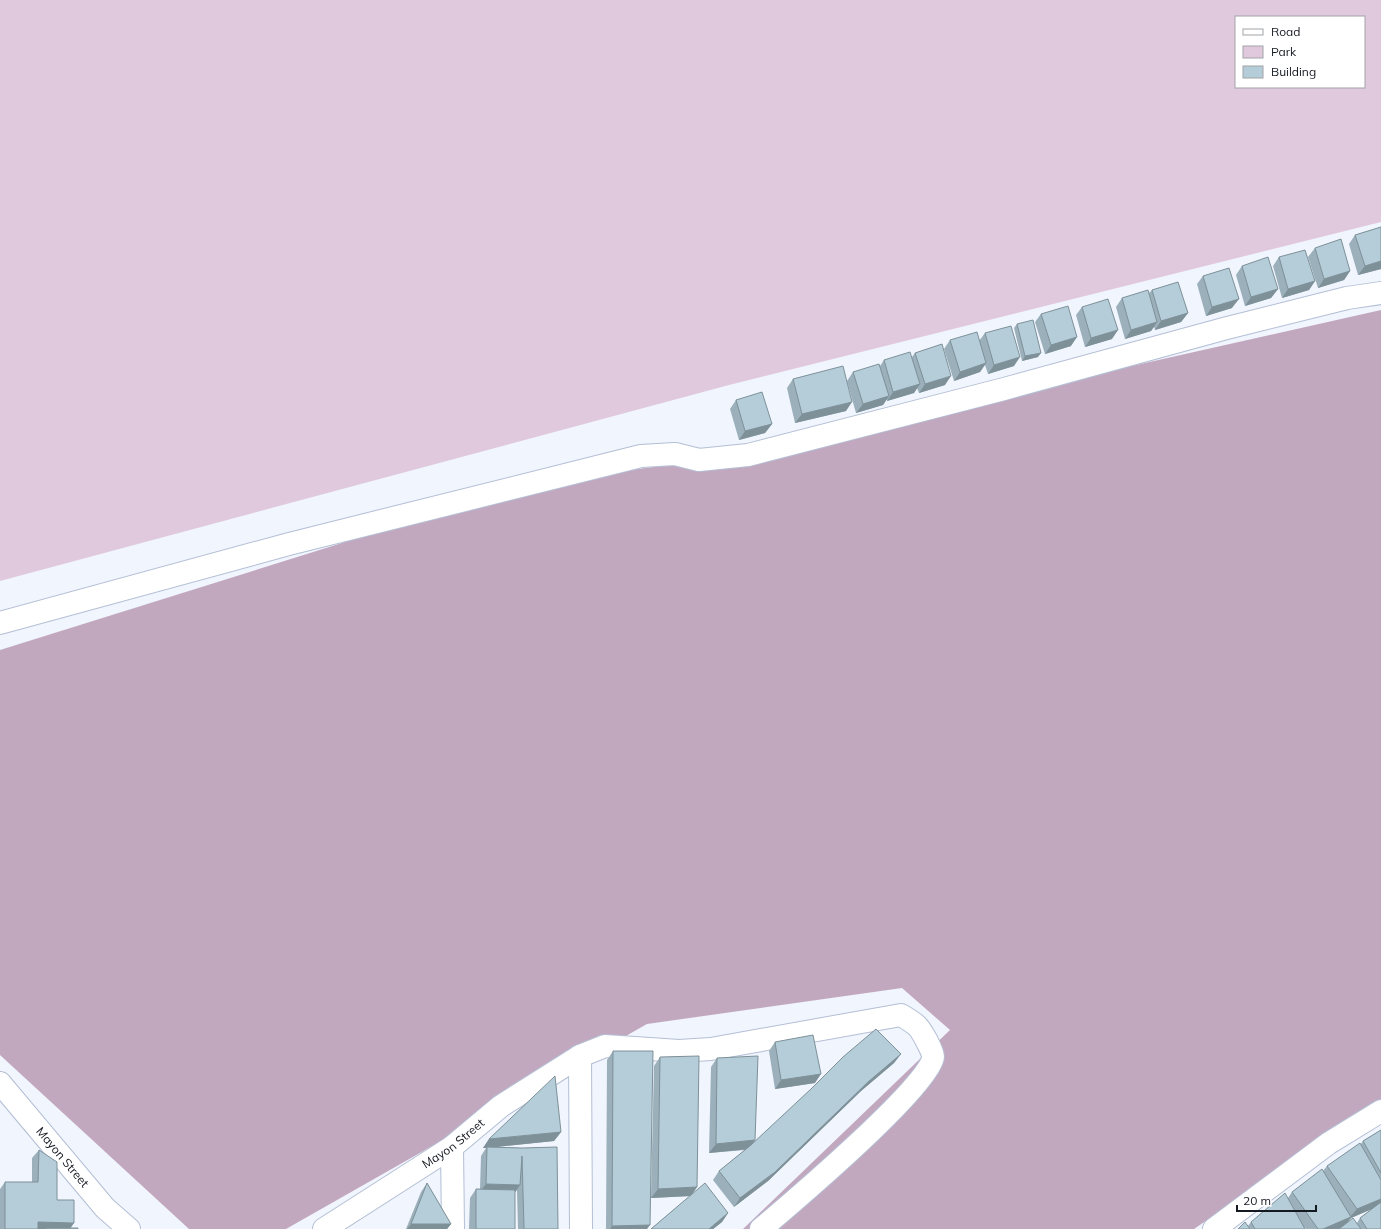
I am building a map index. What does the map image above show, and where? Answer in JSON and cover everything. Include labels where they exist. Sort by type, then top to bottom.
[{"type":"street","points":[[0,623],[289,544],[641,456],[675,454],[699,460],[748,455],[997,391],[1234,326],[1347,298],[1381,293]]},
{"type":"street","name":"Mayon Street","points":[[335,1225],[452,1147],[501,1106],[580,1056],[605,1046],[672,1051],[711,1049],[901,1015],[918,1026],[932,1050],[933,1057],[931,1065],[900,1102],[836,1164],[760,1229]]},
{"type":"street","points":[[580,1056],[581,1229]]},
{"type":"street","name":"Mayon Street","points":[[0,1083],[105,1219],[129,1229]]},
{"type":"street","points":[[1214,1229],[1329,1143],[1381,1111]]},
{"type":"street","points":[[452,1147],[453,1229]]},
{"type":"green space","points":[[0,0],[1381,0],[1381,222],[729,385],[0,581]]},
{"type":"shaded area","points":[[1381,310],[1381,1100],[1194,1229],[743,1229],[950,1030],[902,988],[647,1024],[286,1229],[189,1229],[0,1055],[0,650],[537,482],[723,458]]},
{"type":"building","points":[[1381,227],[1381,261],[1365,266],[1355,235]]},
{"type":"building","points":[[1341,239],[1350,271],[1324,279],[1315,248]]},
{"type":"building","points":[[1305,250],[1315,281],[1288,289],[1279,257]]},
{"type":"building","points":[[1268,257],[1278,289],[1251,297],[1242,266]]},
{"type":"building","points":[[1229,268],[1239,299],[1212,307],[1203,276]]},
{"type":"building","points":[[1178,282],[1188,313],[1161,321],[1152,290]]},
{"type":"building","points":[[1148,290],[1157,322],[1131,330],[1122,298]]},
{"type":"building","points":[[1108,299],[1118,330],[1091,338],[1082,307]]},
{"type":"building","points":[[1068,306],[1077,337],[1051,345],[1041,314]]},
{"type":"building","points":[[1033,320],[1041,353],[1025,356],[1017,324]]},
{"type":"building","points":[[1011,326],[1020,357],[994,365],[985,333]]},
{"type":"building","points":[[977,332],[986,363],[960,372],[950,340]]},
{"type":"building","points":[[942,344],[951,376],[925,384],[915,353]]},
{"type":"building","points":[[910,352],[920,384],[893,392],[884,360]]},
{"type":"building","points":[[879,364],[889,396],[863,404],[853,372]]},
{"type":"building","points":[[843,366],[852,402],[802,414],[793,379]]},
{"type":"building","points":[[762,392],[772,424],[745,431],[736,400]]},
{"type":"building","points":[[876,1029],[901,1054],[868,1082],[775,1172],[740,1198],[719,1171],[751,1145],[843,1057]]},
{"type":"building","points":[[813,1035],[821,1074],[781,1080],[775,1042]]},
{"type":"building","points":[[613,1051],[653,1051],[650,1225],[612,1226]]},
{"type":"building","points":[[699,1056],[697,1187],[658,1189],[660,1057]]},
{"type":"building","points":[[758,1056],[755,1140],[716,1144],[717,1058]]},
{"type":"building","points":[[555,1076],[561,1132],[489,1139]]},
{"type":"building","points":[[1381,1130],[1381,1173],[1363,1141]]},
{"type":"building","points":[[1360,1143],[1381,1180],[1381,1199],[1357,1209],[1327,1166]]},
{"type":"building","points":[[487,1147],[557,1147],[558,1229],[524,1229],[522,1156],[520,1185],[486,1184]]},
{"type":"building","points":[[39,1150],[57,1162],[57,1200],[74,1200],[74,1223],[38,1222],[38,1229],[5,1229],[5,1182],[38,1182]]},
{"type":"building","points":[[1322,1169],[1351,1217],[1323,1229],[1318,1229],[1292,1192]]},
{"type":"building","points":[[427,1183],[451,1224],[411,1224]]},
{"type":"building","points":[[705,1183],[728,1213],[709,1229],[651,1229]]},
{"type":"building","points":[[476,1189],[515,1190],[515,1229],[476,1229]]},
{"type":"building","points":[[1285,1193],[1305,1229],[1255,1229],[1251,1222]]},
{"type":"building","points":[[1381,1202],[1381,1229],[1367,1229],[1360,1218]]},
{"type":"building","points":[[1353,1218],[1361,1229],[1339,1229]]},
{"type":"building","points":[[1245,1222],[1250,1229],[1238,1229]]},
{"type":"building","points":[[78,1228],[78,1229],[46,1229]]}]
